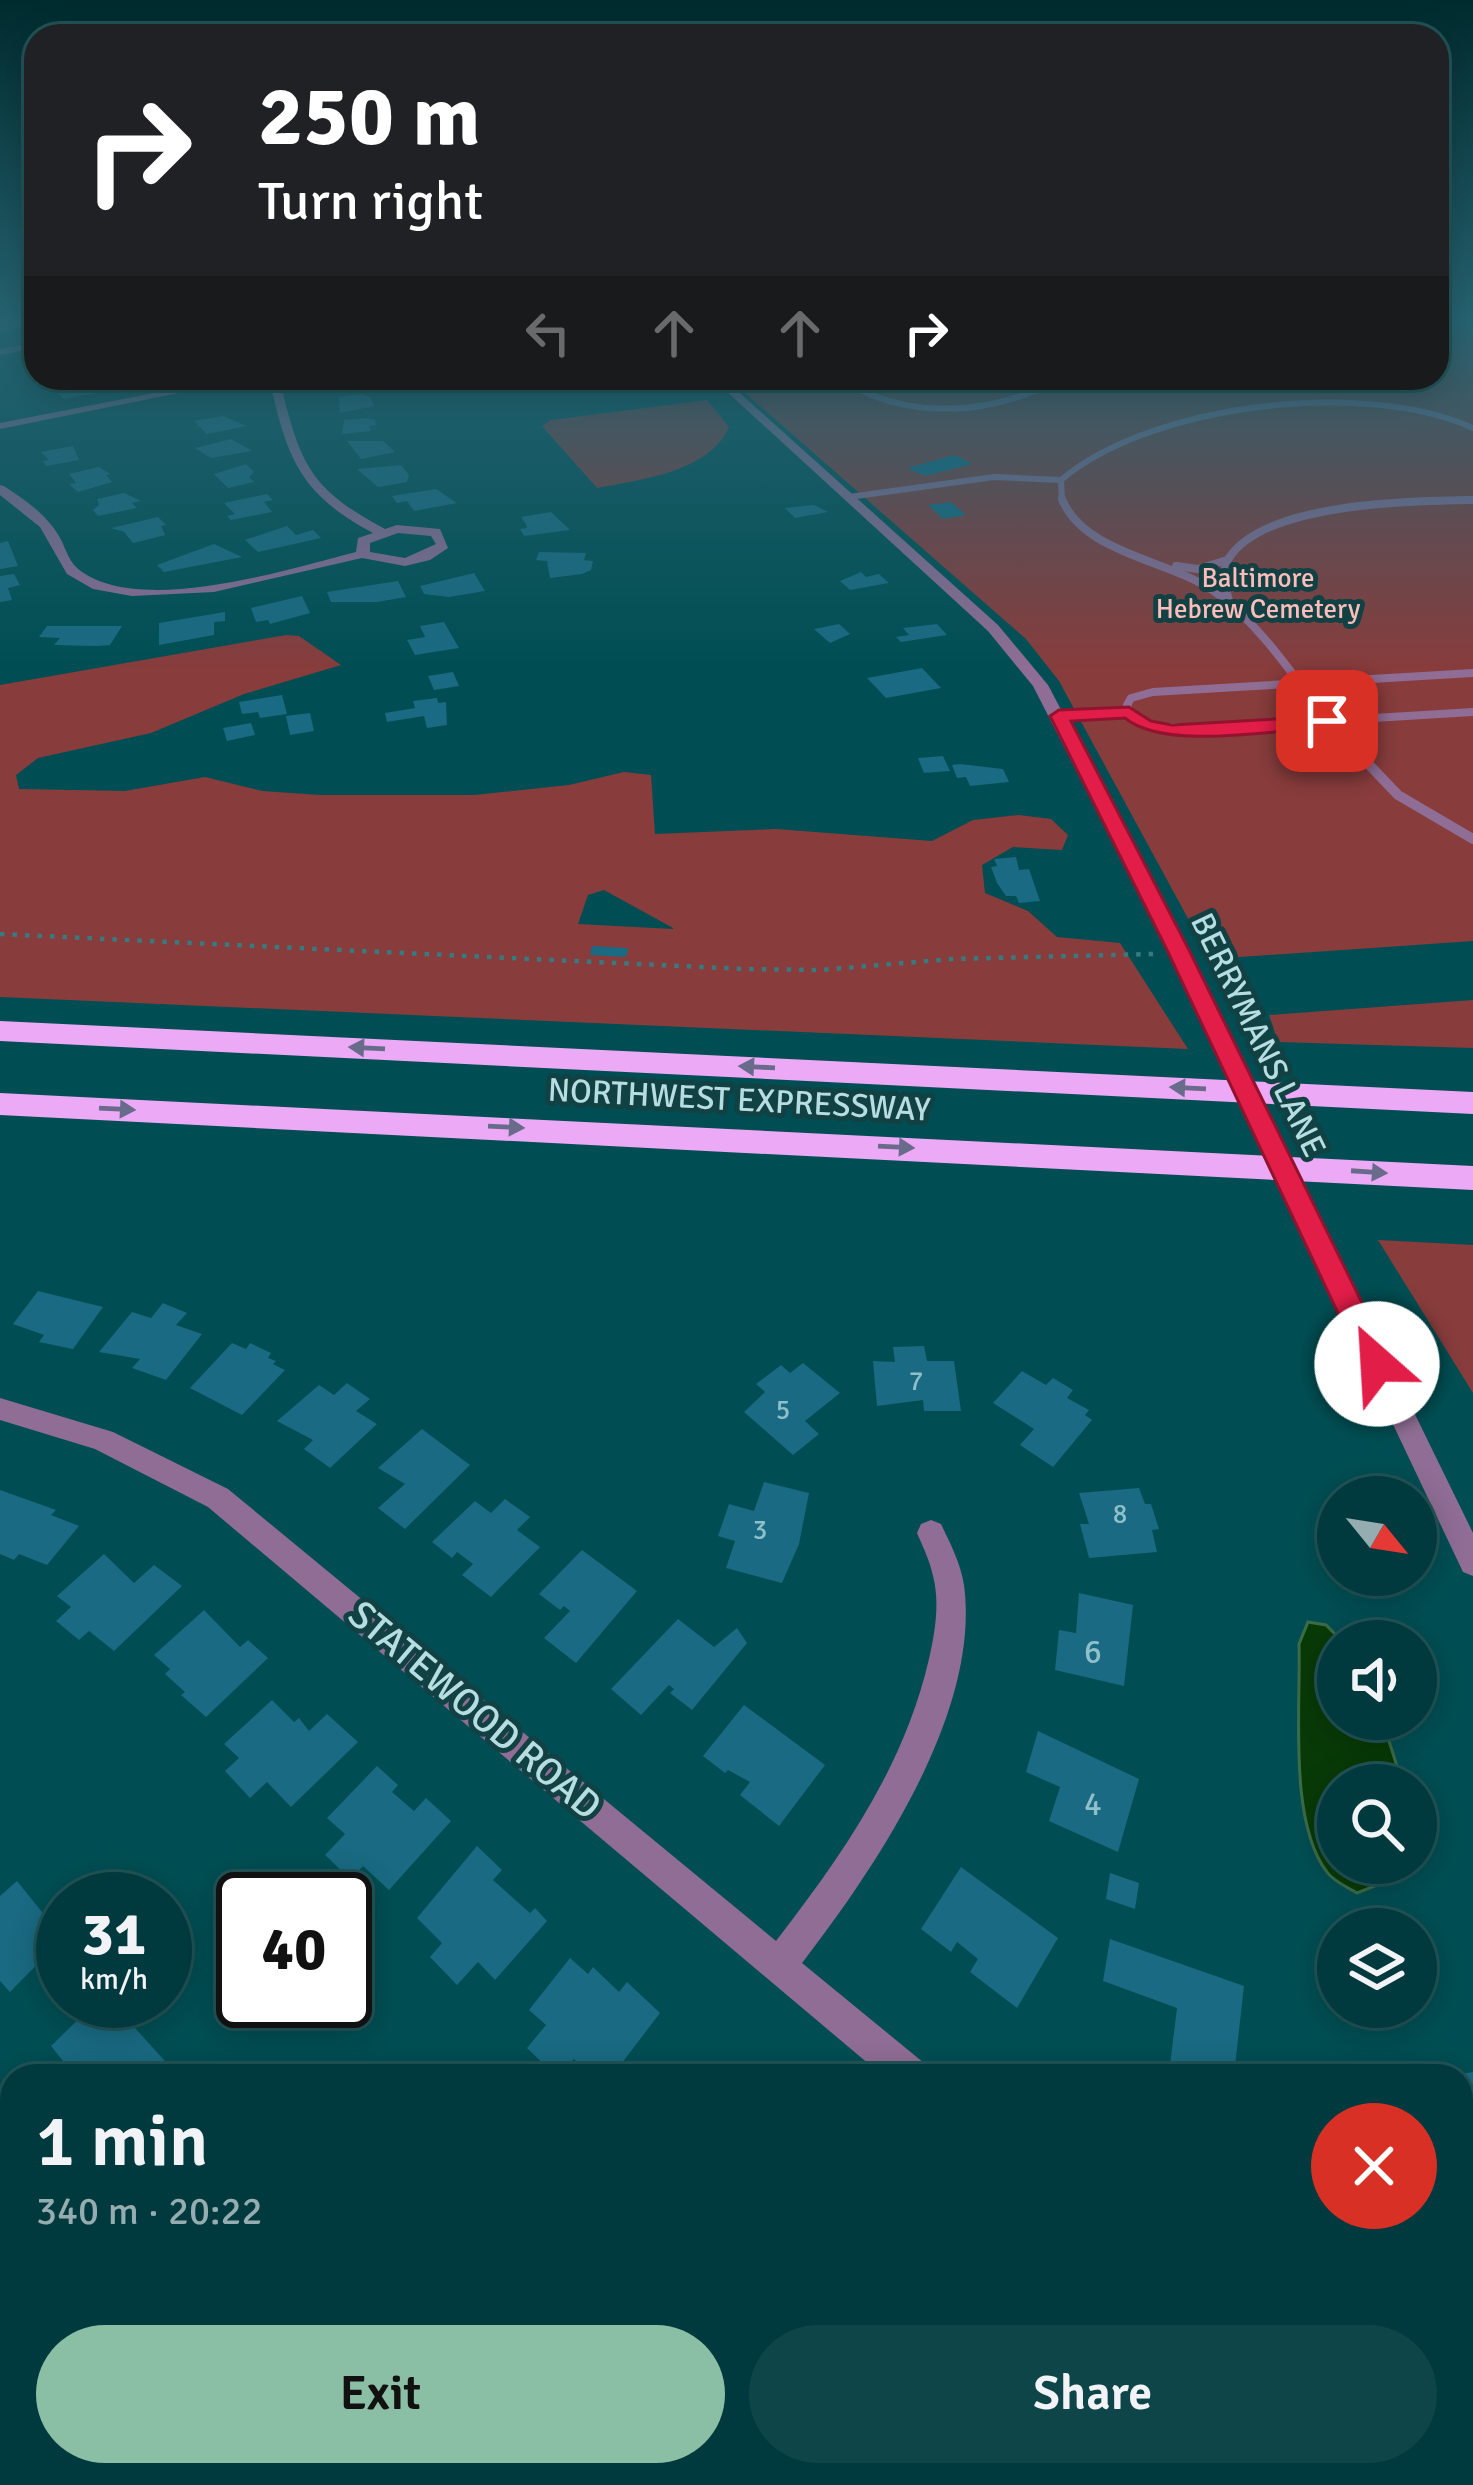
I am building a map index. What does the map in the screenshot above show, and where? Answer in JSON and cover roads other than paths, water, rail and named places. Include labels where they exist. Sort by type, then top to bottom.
[{"type":"highway","name":"NORTHWEST EXPRESSWAY","points":[[0,1031],[1473,1103]]},
{"type":"highway","name":"NORTHWEST EXPRESSWAY","points":[[0,1104],[1473,1178]]},
{"type":"street","points":[[290,437],[298,468],[332,504],[381,532]]},
{"type":"street","name":"BERRYMANS LANE","points":[[782,437],[993,628],[1022,659],[1059,716],[1178,950],[1473,1563]]},
{"type":"street","points":[[0,489],[38,517],[71,570],[116,588],[159,593],[209,589],[363,554],[383,562],[411,561],[432,555],[443,545],[440,536],[423,529],[381,532],[363,541],[363,554]]},
{"type":"street","name":"STATEWOOD ROAD","points":[[0,1409],[103,1440],[163,1466],[218,1498],[896,2064]]},
{"type":"street","points":[[778,1966],[845,1880],[897,1795],[927,1721],[949,1629],[949,1579],[931,1533]]},
{"type":"lane","points":[[849,497],[994,477],[1061,480],[1084,458],[1144,437]]},
{"type":"lane","points":[[1061,480],[1062,503],[1079,525],[1230,604],[1380,784],[1473,839]]},
{"type":"lane","points":[[1154,561],[1198,569],[1227,560],[1244,540],[1285,523],[1366,508],[1473,500]]},
{"type":"lane","points":[[1227,560],[1224,585],[1230,604]]},
{"type":"lane","points":[[1129,712],[1132,698],[1141,694],[1473,673]]},
{"type":"lane","points":[[1059,716],[1129,712],[1145,725],[1172,730],[1473,712]]},
{"type":"park label","name":"Baltimore Hebrew Cemetery","points":[[1258,594]]}]
